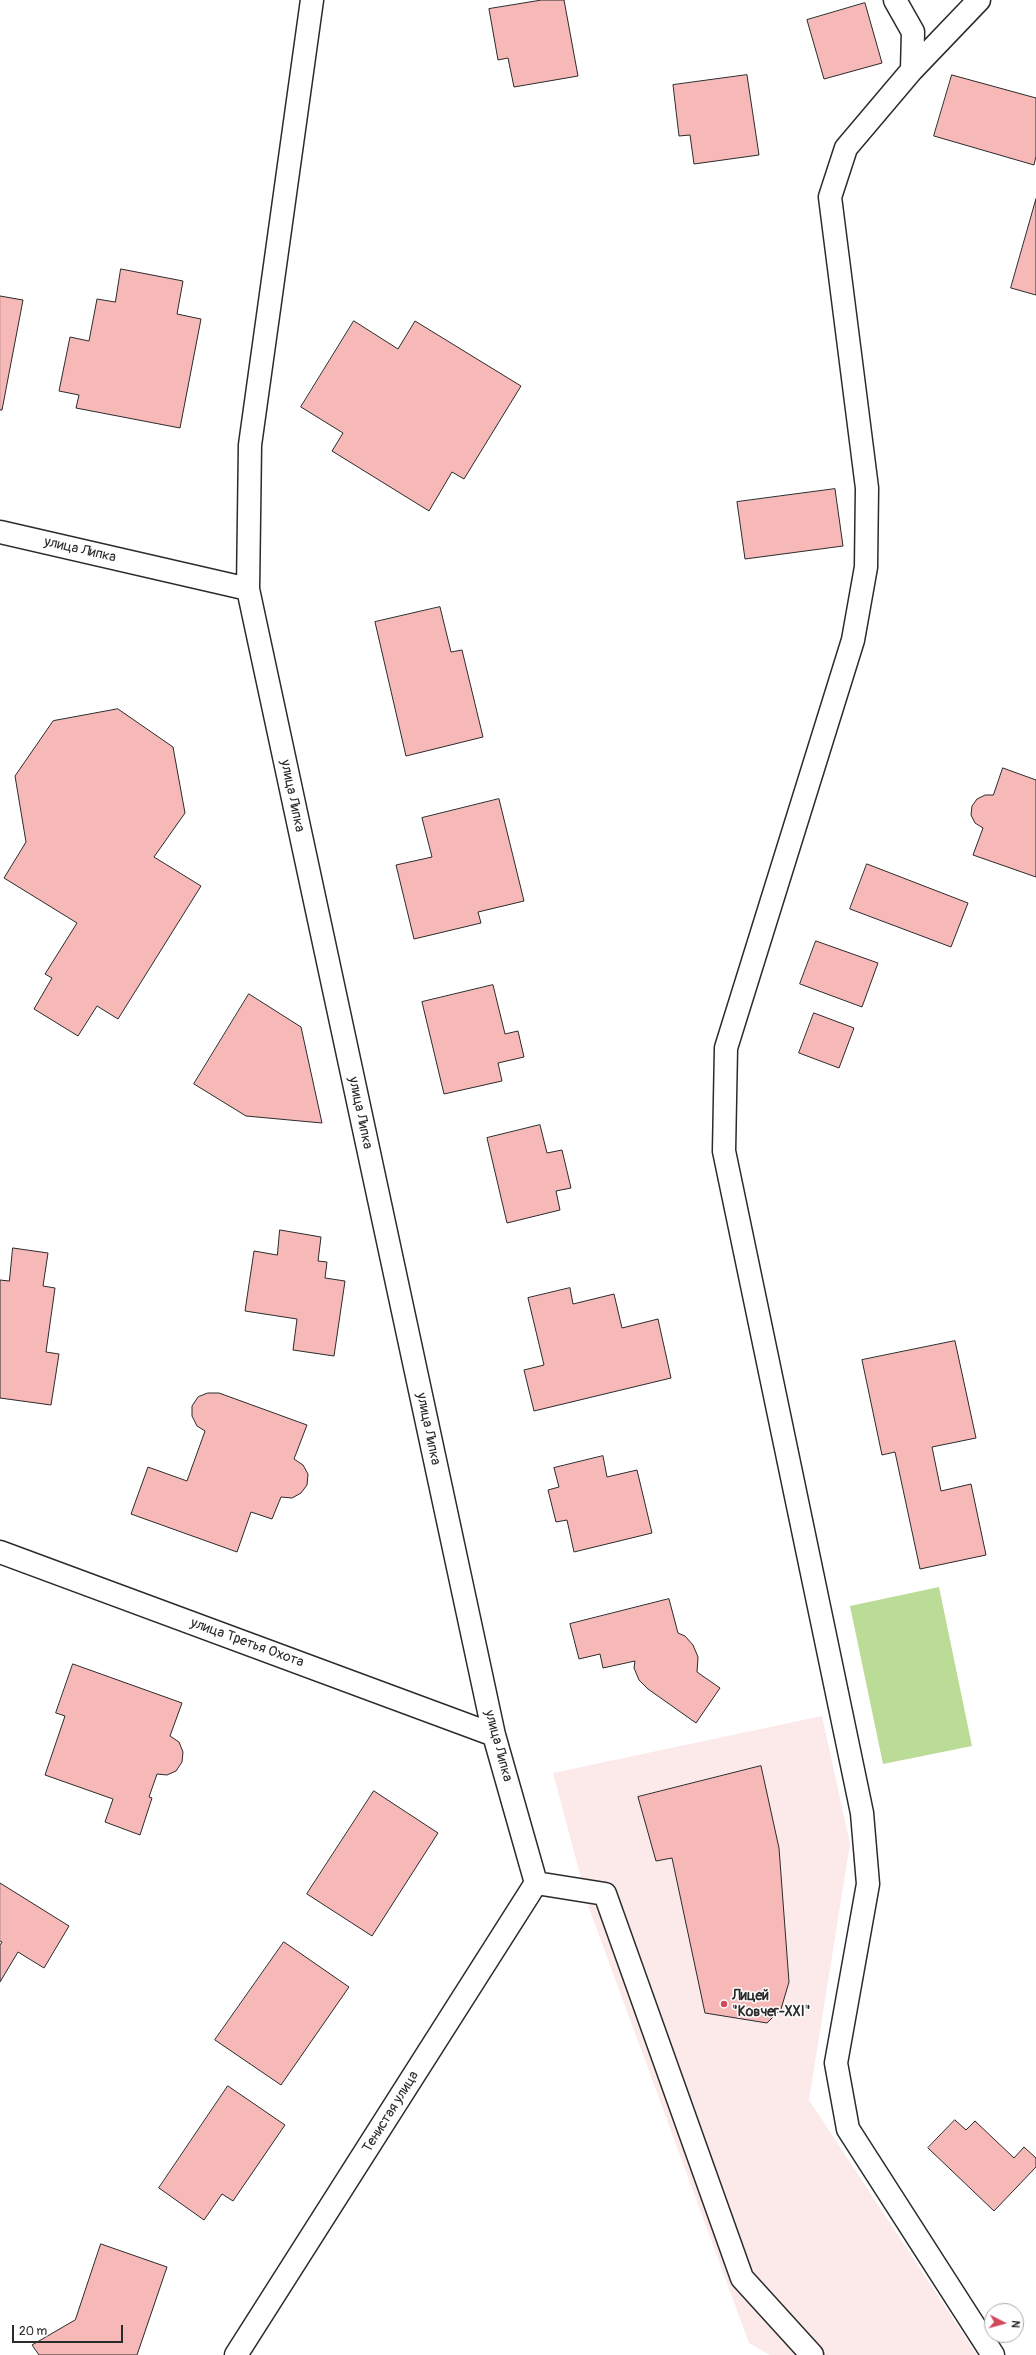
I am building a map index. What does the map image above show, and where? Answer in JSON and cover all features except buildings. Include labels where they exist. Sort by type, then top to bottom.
[{"type":"street","points":[[248,589],[250,445],[312,0]]},
{"type":"street","points":[[896,0],[913,32],[912,70]]},
{"type":"street","points":[[979,0],[912,70],[846,148],[830,197],[867,488],[866,567],[853,640],[726,1048],[724,1151],[862,1813],[868,1884],[836,2063],[848,2129],[993,2355]]},
{"type":"street","name":"улица Липка","points":[[0,532],[248,589],[494,1735],[536,1883]]},
{"type":"street","name":"улица Третья Охота","points":[[0,1552],[494,1735]]},
{"type":"street","points":[[536,1883],[605,1894],[742,2278],[812,2355]]},
{"type":"street","name":"Тенистая улица","points":[[238,2351],[536,1883]]},
{"type":"shaded area","name":"Лицей \"Ковчег-XXI\"","points":[[822,1716],[850,1844],[809,2100],[977,2355],[770,2355],[749,2343],[589,1908],[553,1773]]},
{"type":"green space","points":[[939,1587],[972,1746],[883,1764],[850,1606]]},
{"type":"place","name":"Лицей \"Ковчег-XXI\"","points":[[724,2004]]}]
